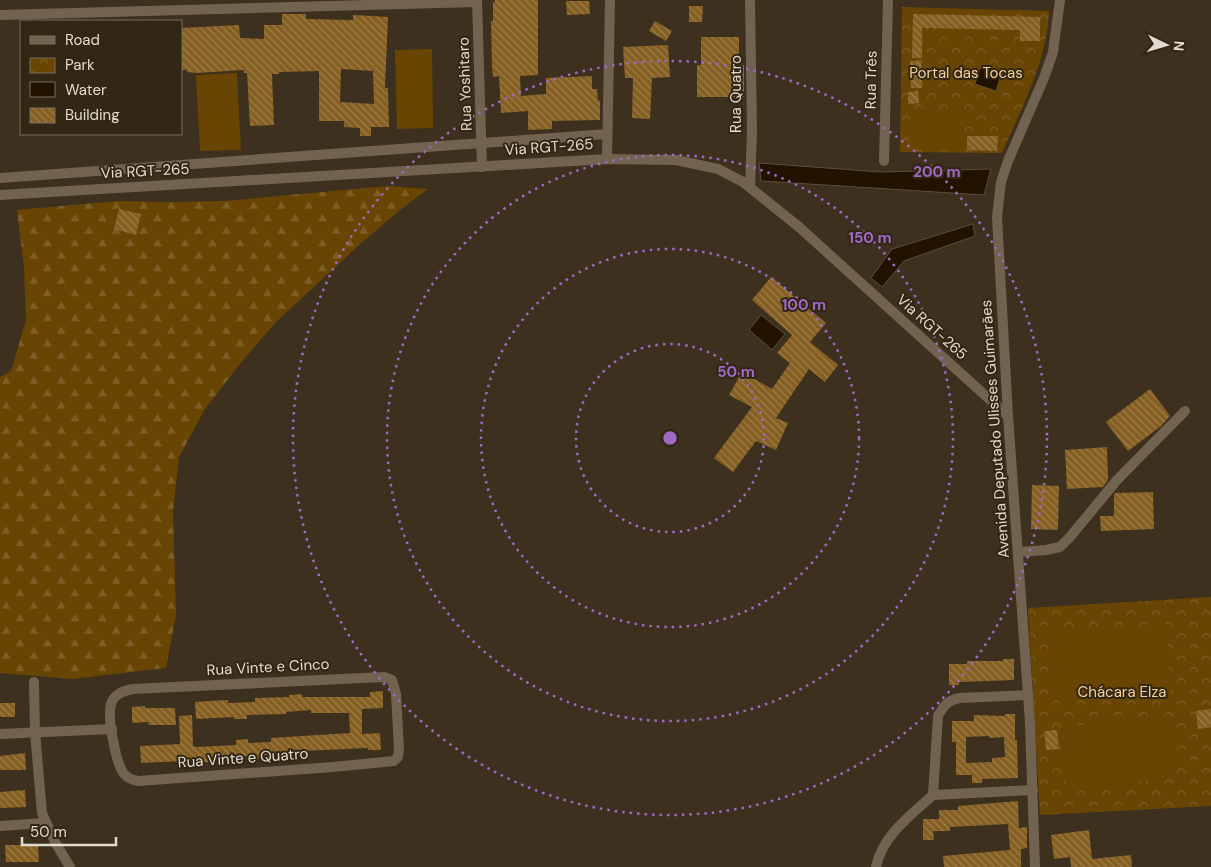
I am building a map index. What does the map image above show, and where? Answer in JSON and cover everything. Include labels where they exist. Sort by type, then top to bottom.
[{"type":"street","points":[[607,159],[610,0]]},
{"type":"street","name":"Rua Quatro","points":[[750,0],[752,130],[750,187]]},
{"type":"street","name":"Rua Três","points":[[884,161],[888,0]]},
{"type":"street","name":"Avenida Deputado Ulisses Guimarães","points":[[1035,867],[1028,695],[1008,416],[997,237],[997,204],[1008,160],[1044,78],[1053,52],[1060,0]]},
{"type":"street","points":[[0,15],[477,1]]},
{"type":"street","name":"Rua Yoshitaro","points":[[477,1],[482,167]]},
{"type":"street","points":[[0,178],[607,134]]},
{"type":"street","name":"Via RGT-265","points":[[0,195],[607,159],[676,160],[700,164],[725,173],[750,187],[799,227],[1008,416]]},
{"type":"street","points":[[1019,552],[1060,547],[1117,480],[1185,410]]},
{"type":"street","name":"Rua Vinte e Cinco","points":[[112,729],[110,711],[112,702],[120,693],[127,690],[384,676],[391,678],[394,684],[399,745]]},
{"type":"street","points":[[34,682],[40,800],[45,823],[70,867]]},
{"type":"street","points":[[933,795],[938,716],[943,706],[950,700],[1028,695]]},
{"type":"street","points":[[0,734],[112,729]]},
{"type":"street","name":"Rua Vinte e Quatro","points":[[112,729],[116,757],[121,769],[130,779],[138,780],[389,763],[398,757],[399,745]]},
{"type":"street","points":[[876,867],[882,850],[897,828],[933,795],[1033,790]]},
{"type":"street","points":[[0,826],[45,823]]},
{"type":"green space","name":"Portal das Tocas","points":[[902,7],[1049,11],[1044,48],[1039,66],[1002,153],[900,152]]},
{"type":"green space","points":[[432,49],[433,128],[397,129],[395,50]]},
{"type":"green space","points":[[237,73],[241,150],[200,151],[196,75]]},
{"type":"green space","points":[[911,111],[964,114],[963,148],[909,146]]},
{"type":"green space","points":[[388,186],[428,189],[358,246],[276,322],[205,409],[179,457],[173,512],[176,615],[166,668],[72,679],[0,673],[0,377],[11,371],[26,320],[24,267],[17,210],[117,201],[225,201]]},
{"type":"green space","name":"Chácara Elza","points":[[1211,597],[1211,806],[1040,815],[1028,608]]},
{"type":"green space","points":[[1167,624],[1170,693],[1053,700],[1049,631]]},
{"type":"green space","points":[[1171,716],[1177,778],[1067,788],[1061,727]]},
{"type":"water","points":[[980,68],[1001,75],[996,91],[975,84]]},
{"type":"water","points":[[759,163],[881,172],[991,169],[984,195],[761,181]]},
{"type":"water","points":[[973,224],[975,236],[904,261],[882,287],[871,278],[892,249]]},
{"type":"water","points":[[761,315],[785,334],[772,350],[749,330]]},
{"type":"building","points":[[495,0],[538,0],[538,75],[520,76],[521,96],[546,94],[546,78],[592,76],[592,89],[597,89],[598,101],[600,100],[600,120],[552,121],[552,129],[528,130],[528,111],[501,113],[499,76],[493,77],[492,66],[491,21],[493,21],[493,2]]},
{"type":"building","points":[[566,1],[589,1],[590,14],[567,15]]},
{"type":"building","points":[[689,6],[703,6],[702,22],[689,22]]},
{"type":"building","points":[[282,14],[306,14],[306,19],[353,20],[353,15],[388,17],[385,88],[388,88],[389,127],[371,127],[371,136],[360,136],[360,128],[344,127],[344,121],[319,121],[319,71],[279,72],[279,74],[272,74],[274,125],[250,126],[247,73],[244,73],[244,70],[197,73],[182,70],[182,28],[239,25],[240,38],[264,39],[264,25],[282,25]],"holes":[[[341,69],[373,71],[374,104],[340,102]]]},
{"type":"building","points":[[913,14],[1040,17],[1040,41],[1020,41],[1020,30],[922,28],[922,58],[912,58]]},
{"type":"building","points":[[655,21],[672,31],[666,41],[649,31]]},
{"type":"building","points":[[701,37],[739,37],[739,65],[744,65],[744,97],[697,97],[697,65],[701,65]]},
{"type":"building","points":[[668,45],[670,77],[652,78],[650,119],[632,118],[633,78],[625,78],[623,47]]},
{"type":"building","points":[[910,61],[921,61],[922,88],[911,88]]},
{"type":"building","points":[[918,91],[919,103],[908,104],[908,92]]},
{"type":"building","points":[[967,136],[998,136],[997,151],[967,150]]},
{"type":"building","points":[[119,209],[141,214],[136,235],[114,229]]},
{"type":"building","points":[[771,277],[826,323],[810,342],[838,365],[825,382],[809,369],[776,418],[788,423],[776,450],[756,441],[733,472],[714,458],[752,407],[729,395],[742,372],[772,389],[790,363],[777,353],[792,335],[752,300]]},
{"type":"building","points":[[1150,389],[1170,416],[1161,426],[1128,451],[1106,422]]},
{"type":"building","points":[[1107,447],[1108,480],[1103,487],[1067,489],[1065,450]]},
{"type":"building","points":[[1032,485],[1059,486],[1058,530],[1031,529]]},
{"type":"building","points":[[1153,492],[1154,529],[1101,531],[1100,516],[1114,516],[1115,493]]},
{"type":"building","points":[[1003,659],[1014,659],[1014,680],[959,682],[959,685],[949,685],[949,664],[967,664],[967,661],[1003,661]]},
{"type":"building","points":[[383,691],[383,708],[362,709],[362,734],[380,733],[381,750],[368,750],[368,748],[302,751],[265,755],[265,759],[252,759],[252,756],[231,757],[232,761],[141,763],[140,746],[180,744],[179,716],[192,715],[193,746],[196,747],[236,745],[236,740],[248,739],[248,743],[271,742],[271,738],[350,733],[349,713],[311,713],[311,710],[286,712],[286,714],[247,715],[247,719],[234,719],[234,717],[196,719],[195,702],[228,700],[228,703],[255,702],[255,698],[289,697],[289,695],[302,694],[302,697],[370,697],[370,692]]},
{"type":"building","points":[[0,703],[15,703],[15,717],[0,717]]},
{"type":"building","points":[[145,706],[145,708],[175,708],[176,725],[149,725],[148,722],[132,723],[132,707]]},
{"type":"building","points":[[1211,709],[1211,727],[1198,729],[1196,711]]},
{"type":"building","points":[[1005,714],[1015,714],[1018,778],[982,779],[982,783],[972,783],[972,775],[956,775],[956,742],[952,742],[952,721],[974,721],[974,715],[1005,716]],"holes":[[[989,736],[989,738],[1004,737],[1005,757],[992,758],[992,762],[966,763],[966,737]]]},
{"type":"building","points":[[1057,730],[1059,749],[1046,750],[1044,731]]},
{"type":"building","points":[[25,753],[26,770],[0,770],[0,756]]},
{"type":"building","points":[[25,790],[26,807],[0,808],[0,792]]},
{"type":"building","points":[[1018,801],[1019,828],[1027,827],[1027,848],[1021,849],[1021,867],[944,867],[943,856],[1010,850],[1008,824],[950,827],[950,831],[933,831],[934,840],[923,840],[923,819],[939,819],[939,810],[958,810],[958,806]]},
{"type":"building","points":[[1089,830],[1092,859],[1131,855],[1132,867],[1071,867],[1070,857],[1054,859],[1051,835]]},
{"type":"building","points":[[5,845],[38,845],[39,862],[6,862]]}]
